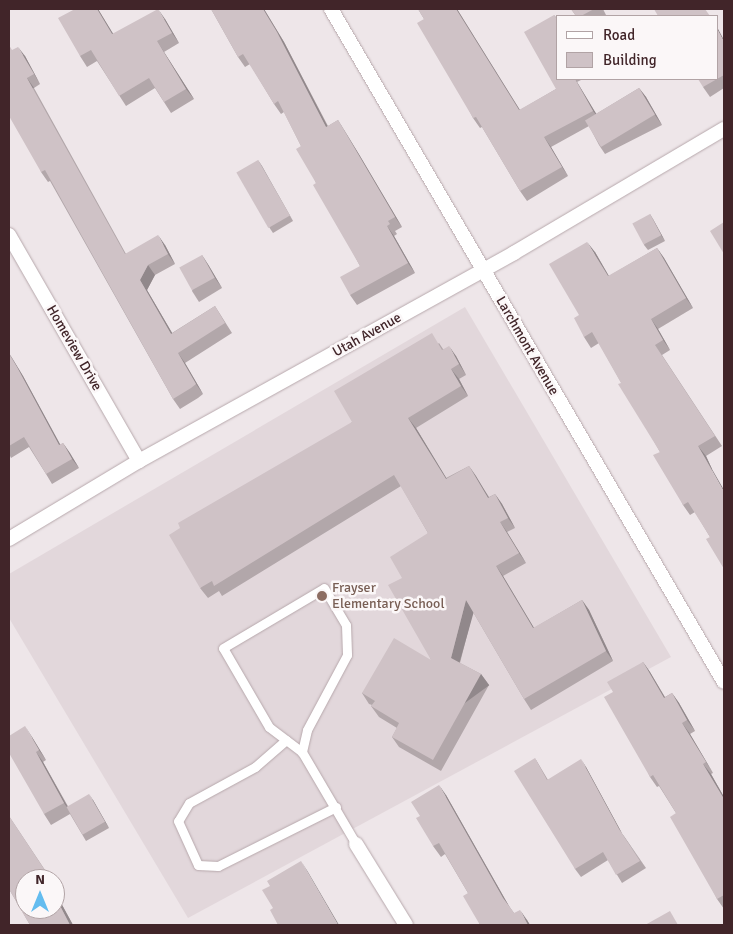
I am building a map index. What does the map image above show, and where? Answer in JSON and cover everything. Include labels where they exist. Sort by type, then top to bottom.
[{"type":"street","name":"Larchmont Avenue","points":[[331,9],[724,682]]},
{"type":"street","name":"Utah Avenue","points":[[9,539],[139,461],[483,270],[724,130]]},
{"type":"street","name":"Homeview Drive","points":[[9,235],[139,461]]},
{"type":"street","points":[[356,844],[406,925]]},
{"type":"lane","points":[[302,752],[307,730],[347,655],[346,625],[324,588],[223,648],[269,728],[302,752],[356,844]]},
{"type":"lane","points":[[286,740],[255,768],[189,803],[178,821],[198,864],[218,866],[336,807]]},
{"type":"shaded area","name":"Frayser Elementary School","points":[[465,307],[671,657],[188,918],[9,618],[9,574]]},
{"type":"building","points":[[75,9],[97,9],[112,34],[158,9],[172,33],[157,41],[186,89],[164,102],[149,78],[119,96],[91,50],[80,56],[58,18]]},
{"type":"building","points":[[211,9],[263,9],[277,32],[326,127],[338,120],[395,217],[388,221],[390,224],[387,226],[408,263],[350,295],[340,277],[360,266],[313,185],[316,183],[296,149],[301,146],[278,101],[274,104],[243,54],[238,57]]},
{"type":"building","points":[[418,9],[456,9],[519,110],[556,89],[524,32],[554,15],[556,18],[556,80],[576,80],[593,111],[544,137],[562,167],[520,191],[476,117],[473,118],[417,23],[424,19]]},
{"type":"building","points":[[571,9],[594,9],[583,15],[575,15]]},
{"type":"building","points":[[654,9],[705,9],[709,15],[657,15]]},
{"type":"building","points":[[718,31],[724,42],[724,75],[718,78]]},
{"type":"building","points":[[9,45],[12,50],[18,47],[34,74],[27,78],[125,254],[158,235],[168,254],[148,265],[140,280],[171,334],[215,306],[225,323],[178,353],[196,384],[173,399],[45,170],[41,172],[9,116]]},
{"type":"building","points":[[699,80],[715,80],[703,87]]},
{"type":"building","points":[[639,88],[655,115],[601,147],[585,120]]},
{"type":"building","points":[[258,160],[290,215],[268,228],[236,172]]},
{"type":"building","points":[[650,214],[661,235],[644,245],[632,223]]},
{"type":"building","points":[[724,222],[724,254],[710,231]]},
{"type":"building","points":[[587,242],[608,276],[657,248],[686,298],[651,319],[663,340],[655,345],[715,436],[698,446],[724,492],[724,569],[706,539],[710,537],[688,502],[683,505],[653,455],[660,452],[618,384],[621,383],[592,332],[584,337],[574,318],[579,315],[549,264]]},
{"type":"building","points":[[202,255],[215,278],[192,290],[179,268]]},
{"type":"building","name":"Frayser Elementary School","points":[[432,333],[442,350],[449,346],[459,364],[451,369],[461,386],[408,418],[446,479],[469,466],[488,498],[495,494],[508,518],[500,522],[519,553],[496,566],[533,628],[582,600],[606,651],[524,699],[466,600],[451,658],[481,674],[433,760],[392,737],[399,723],[371,706],[375,701],[362,693],[394,638],[431,660],[388,585],[402,578],[390,557],[428,533],[394,475],[214,586],[212,581],[200,588],[169,535],[180,528],[178,523],[352,422],[334,391]]},
{"type":"building","points":[[9,354],[59,445],[63,443],[72,459],[46,474],[24,437],[9,446]]},
{"type":"building","points":[[643,662],[664,698],[672,693],[687,720],[682,723],[706,762],[703,764],[724,799],[724,895],[717,899],[670,817],[676,813],[653,775],[650,777],[604,697],[613,692],[607,682]]},
{"type":"building","points":[[25,726],[39,750],[36,752],[64,803],[44,814],[9,753],[9,736]]},
{"type":"building","points":[[535,758],[547,780],[581,759],[619,829],[640,861],[616,875],[603,852],[575,869],[514,771]]},
{"type":"building","points":[[439,785],[503,898],[514,913],[520,910],[528,925],[480,925],[463,896],[468,893],[439,843],[433,846],[416,818],[420,816],[411,802]]},
{"type":"building","points":[[89,794],[105,822],[82,835],[66,807]]},
{"type":"building","points":[[9,816],[44,869],[15,869],[15,899],[9,889]]},
{"type":"building","points":[[301,861],[338,925],[278,925],[270,910],[273,908],[262,890],[270,886],[267,881]]},
{"type":"building","points":[[670,911],[678,925],[645,925]]},
{"type":"building","points":[[65,915],[70,925],[30,925],[26,919],[65,919]]},
{"type":"place","name":"Frayser Elementary School","points":[[322,596]]}]
